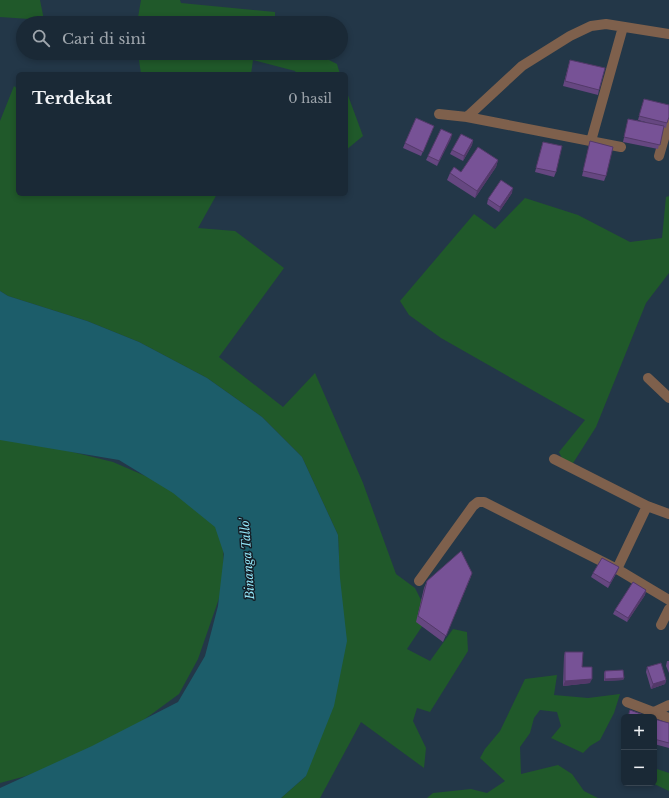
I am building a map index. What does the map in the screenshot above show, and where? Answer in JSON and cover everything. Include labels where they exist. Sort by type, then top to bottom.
[{"type":"street","points":[[467,117],[522,66],[570,36],[591,26],[606,24],[669,34]]},
{"type":"street","points":[[592,141],[623,26]]},
{"type":"street","points":[[439,114],[467,117],[621,147]]},
{"type":"street","points":[[659,156],[669,121]]},
{"type":"street","points":[[648,378],[669,398]]},
{"type":"street","points":[[554,458],[647,506],[669,514]]},
{"type":"street","points":[[419,581],[473,506],[478,502],[484,502],[617,569],[669,600]]},
{"type":"street","points":[[617,569],[647,506]]},
{"type":"street","points":[[661,625],[669,609]]},
{"type":"street","points":[[627,702],[669,718]]},
{"type":"street","points":[[654,712],[669,705]]},
{"type":"green space","points":[[0,0],[40,0],[43,16],[16,16],[16,18],[0,17]]},
{"type":"green space","points":[[141,0],[180,0],[181,3],[275,12],[275,16],[138,16]]},
{"type":"green space","points":[[139,60],[253,60],[251,72],[141,72]]},
{"type":"green space","points":[[253,60],[329,60],[337,64],[339,72],[296,72]]},
{"type":"green space","points":[[14,86],[16,88],[16,196],[216,196],[198,228],[235,231],[284,268],[219,357],[283,407],[315,373],[363,483],[396,574],[415,588],[429,616],[407,649],[430,661],[453,629],[467,632],[468,651],[430,712],[417,708],[413,721],[426,748],[424,768],[361,722],[320,798],[281,798],[306,776],[340,583],[338,535],[302,457],[262,417],[207,378],[139,342],[87,321],[8,296],[0,291],[0,121]]},
{"type":"green space","points":[[348,95],[363,136],[348,148]]},
{"type":"green space","points":[[669,196],[669,273],[646,303],[596,427],[568,471],[559,452],[585,420],[441,338],[409,315],[400,301],[474,214],[495,229],[525,198],[578,215],[630,242],[662,238],[666,197]]},
{"type":"green space","points":[[0,434],[113,462],[157,481],[200,509],[223,534],[224,584],[198,659],[179,694],[115,741],[26,776],[0,783]]},
{"type":"green space","points":[[557,675],[554,695],[588,698],[620,694],[614,713],[600,740],[590,746],[583,753],[551,738],[561,726],[557,712],[540,710],[534,718],[530,733],[520,747],[521,774],[558,765],[572,774],[584,791],[598,798],[427,798],[433,793],[471,789],[487,793],[505,781],[480,758],[485,749],[500,731],[525,679]]},
{"type":"green space","points":[[657,769],[669,773],[669,791],[657,785]]},
{"type":"water","name":"Binanga Tallo'","points":[[0,291],[8,296],[87,321],[139,342],[207,378],[262,417],[302,457],[338,535],[340,578],[347,641],[334,706],[306,776],[281,798],[0,798],[0,788],[92,746],[178,702],[205,656],[218,606],[224,554],[215,527],[173,493],[119,460],[0,440]]},
{"type":"building","points":[[570,60],[605,68],[599,90],[565,81]]},
{"type":"building","points":[[644,99],[669,105],[669,117],[667,123],[639,116]]},
{"type":"building","points":[[416,118],[434,126],[423,152],[405,143]]},
{"type":"building","points":[[628,119],[664,126],[660,145],[624,137]]},
{"type":"building","points":[[441,129],[452,134],[439,161],[428,156]]},
{"type":"building","points":[[461,134],[473,140],[464,156],[452,150]]},
{"type":"building","points":[[590,141],[613,147],[606,176],[583,171]]},
{"type":"building","points":[[543,142],[562,146],[556,172],[536,168]]},
{"type":"building","points":[[478,147],[498,160],[477,191],[450,173],[454,167],[461,172]]},
{"type":"building","points":[[501,180],[513,188],[500,207],[488,199]]},
{"type":"building","points":[[461,551],[472,573],[446,636],[418,616],[427,581]]},
{"type":"building","points":[[602,558],[619,567],[610,583],[593,573]]},
{"type":"building","points":[[633,582],[646,590],[628,618],[615,610]]},
{"type":"building","points":[[565,652],[583,652],[582,667],[592,667],[592,679],[565,681]]},
{"type":"building","points":[[661,663],[666,680],[653,684],[647,667]]},
{"type":"building","points":[[623,670],[624,678],[605,679],[605,671]]},
{"type":"building","points":[[630,710],[641,714],[629,714]]},
{"type":"building","points":[[657,720],[669,723],[669,743],[657,740]]}]
